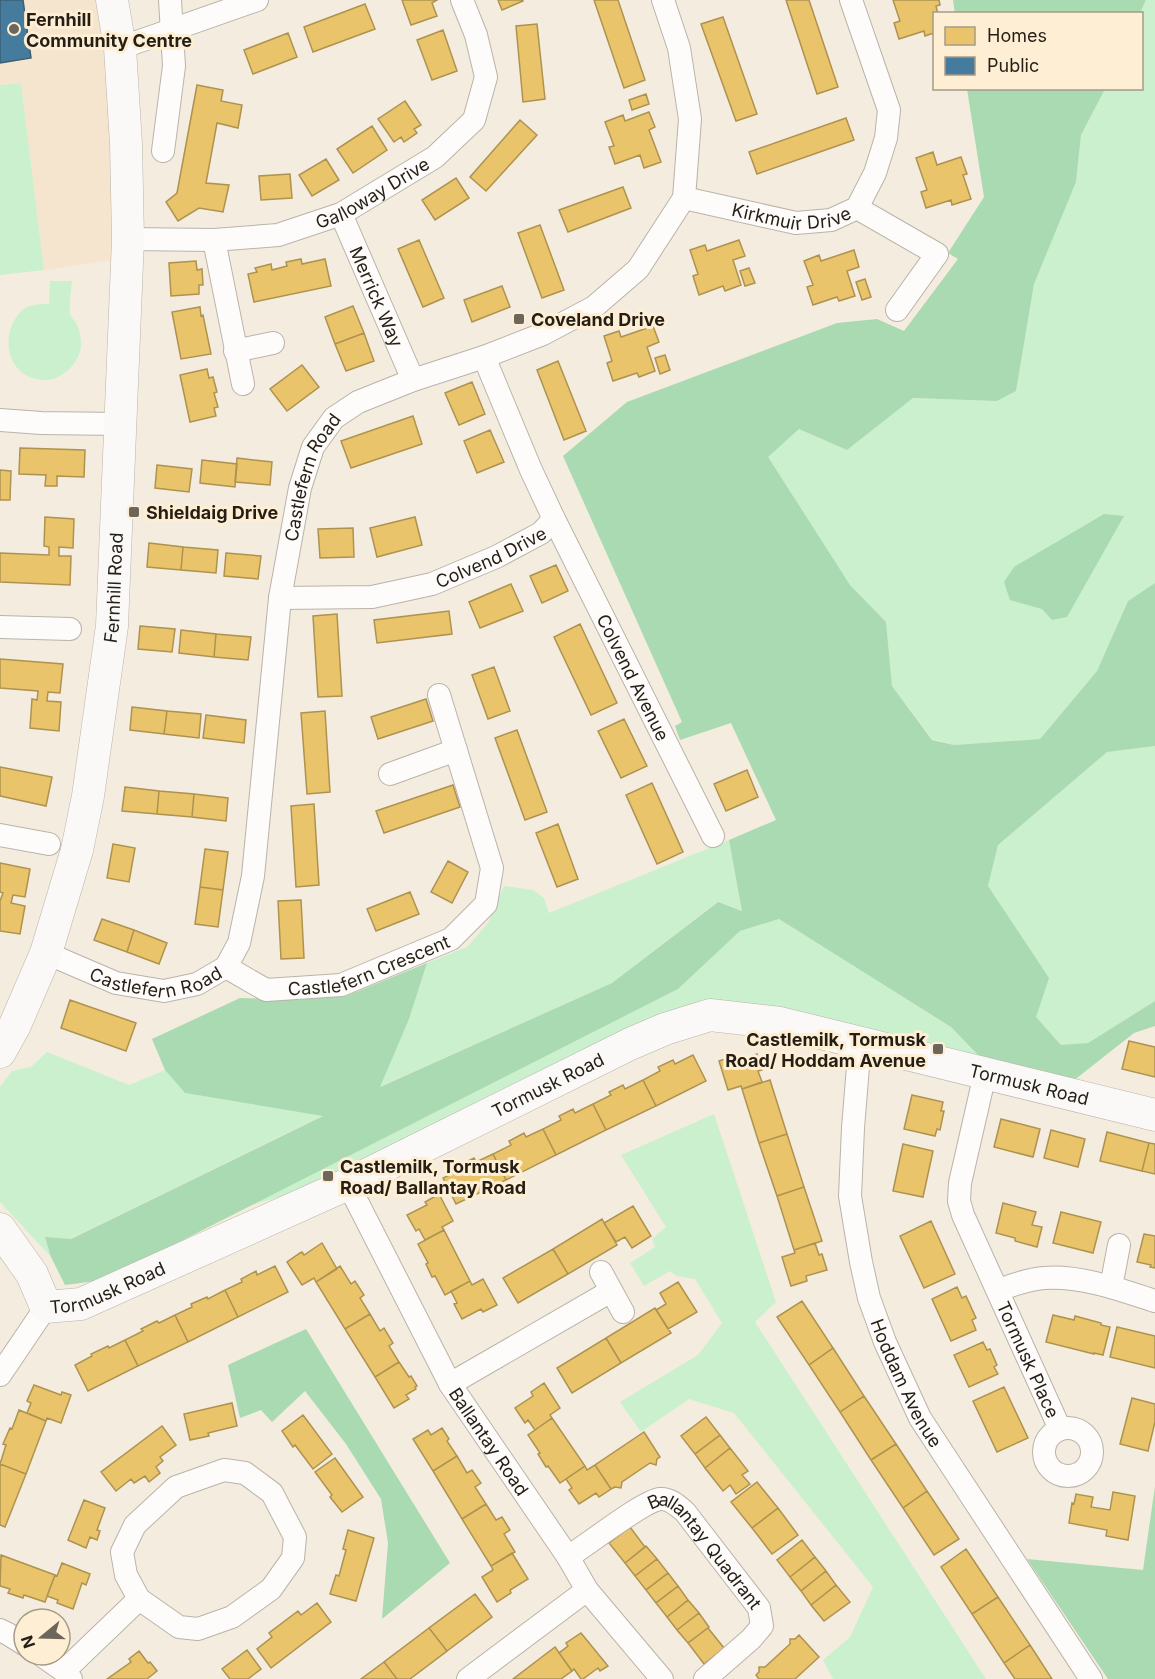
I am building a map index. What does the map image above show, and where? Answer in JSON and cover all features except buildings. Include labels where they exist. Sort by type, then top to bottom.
[{"type":"street","name":"Fernhill Road","points":[[0,1052],[15,1025],[46,952],[77,850],[88,796],[112,626],[128,239],[126,144],[120,48],[112,0]]},
{"type":"street","points":[[163,151],[174,66],[170,0]]},
{"type":"street","points":[[120,48],[257,0]]},
{"type":"street","name":"Galloway Drive","points":[[128,239],[214,240],[278,235],[341,214],[435,157],[474,120],[486,77],[476,36],[462,0]]},
{"type":"street","name":"Castlefern Road","points":[[46,952],[116,982],[164,991],[197,984],[226,968],[239,943],[253,876],[280,598],[300,488],[313,447],[334,418],[358,402],[543,334],[594,307],[638,269],[684,198],[690,119],[679,48],[663,0]]},
{"type":"street","name":"Kirkmuir Drive","points":[[684,198],[796,223],[831,220],[856,208],[875,174],[886,138],[889,110],[851,0]]},
{"type":"street","points":[[856,208],[937,254],[897,310]]},
{"type":"street","name":"Merrick Way","points":[[341,214],[413,380]]},
{"type":"street","points":[[214,240],[243,384]]},
{"type":"street","points":[[235,351],[273,343]]},
{"type":"street","name":"Colvend Drive","points":[[280,598],[372,597],[432,584],[496,557],[541,533],[554,519],[484,357]]},
{"type":"street","points":[[0,420],[120,424]]},
{"type":"street","name":"Colvend Avenue","points":[[554,519],[713,836]]},
{"type":"street","points":[[0,627],[70,629]]},
{"type":"street","name":"Castlefern Crescent","points":[[226,968],[266,990],[341,985],[451,939],[486,904],[492,868],[439,695]]},
{"type":"street","points":[[390,774],[456,750]]},
{"type":"street","points":[[0,835],[49,844]]},
{"type":"street","name":"Tormusk Road","points":[[0,1375],[46,1307],[81,1304],[348,1184],[630,1044],[665,1029],[710,1015],[780,1023],[1155,1115]]},
{"type":"street","name":"Hoddam Avenue","points":[[860,1042],[850,1196],[869,1298],[885,1342],[920,1418],[1091,1679]]},
{"type":"street","name":"Tormusk Place","points":[[985,1074],[960,1183],[959,1201],[963,1215],[1060,1429]]},
{"type":"street","name":"Ballantay Road","points":[[348,1184],[450,1384],[568,1557],[587,1590],[662,1679]]},
{"type":"street","points":[[0,1229],[32,1274],[46,1307]]},
{"type":"street","points":[[1112,1287],[1119,1245]]},
{"type":"street","name":"Tormusk Place","points":[[998,1290],[1042,1278],[1061,1277],[1112,1287],[1155,1301]]},
{"type":"street","points":[[450,1384],[606,1282],[623,1312]]},
{"type":"street","points":[[224,1470],[245,1473],[272,1493],[295,1537],[293,1558],[271,1589],[232,1617],[198,1629],[179,1627],[139,1599],[126,1575],[122,1552],[135,1525],[176,1487],[224,1470]]},
{"type":"street","name":"Ballantay Quadrant","points":[[568,1557],[642,1507],[661,1498],[674,1502],[685,1512],[759,1608],[762,1626],[751,1639],[705,1679]]},
{"type":"street","points":[[468,1679],[587,1590]]},
{"type":"street","points":[[68,1675],[139,1599]]},
{"type":"shaded area","points":[[0,0],[99,0],[108,46],[113,188],[112,260],[44,270],[21,83],[0,85]]},
{"type":"green space","points":[[953,0],[1146,0],[1140,12],[955,12]]},
{"type":"green space","points":[[1146,0],[1155,0],[1155,583],[1128,601],[1097,671],[1040,739],[954,745],[932,739],[892,686],[886,622],[850,585],[767,457],[799,429],[847,450],[913,398],[997,401],[1016,391],[1034,284],[1076,182],[1081,135],[1104,90],[1143,90],[1143,12],[1140,12]]},
{"type":"green space","points":[[21,83],[44,270],[0,275],[0,85]]},
{"type":"green space","points":[[967,90],[1104,90],[1081,135],[1076,182],[1034,284],[1016,391],[997,401],[913,398],[847,450],[799,429],[768,457],[850,585],[886,622],[892,686],[932,740],[954,745],[1040,739],[1097,671],[1128,601],[1155,583],[1155,746],[1107,752],[998,845],[988,886],[1049,978],[1036,1017],[1061,1045],[1088,1043],[1155,1001],[1155,1026],[1134,1033],[1073,1081],[980,1057],[951,1027],[779,919],[740,931],[678,989],[104,1280],[65,1285],[51,1257],[45,1237],[71,1239],[323,1116],[185,1093],[165,1070],[152,1039],[240,998],[294,1000],[346,996],[427,963],[409,1019],[380,1087],[612,983],[718,902],[742,911],[729,840],[776,820],[731,723],[680,740],[675,726],[682,722],[563,456],[627,402],[837,323],[877,319],[904,331],[958,259],[948,253],[984,197]]},
{"type":"green space","points":[[50,281],[72,281],[70,314],[78,328],[81,346],[78,356],[69,369],[57,377],[43,380],[25,375],[17,367],[11,358],[9,335],[18,314],[27,307],[49,304]]},
{"type":"green space","points":[[1104,514],[1124,516],[1067,617],[1052,620],[1042,609],[1010,600],[1004,582],[1014,567]]},
{"type":"green space","points":[[1155,746],[1155,1001],[1088,1043],[1062,1046],[1036,1017],[988,886],[998,845],[1107,752]]},
{"type":"green space","points":[[729,840],[743,911],[717,902],[612,983],[379,1087],[409,1019],[427,963],[467,947],[488,923],[504,886],[533,890],[544,898],[549,913]]},
{"type":"green space","points":[[779,919],[951,1027],[980,1057],[744,1007],[321,1185],[251,1205],[678,989],[740,931]]},
{"type":"green space","points":[[47,1052],[129,1085],[165,1070],[185,1093],[324,1115],[70,1239],[46,1237],[51,1257],[0,1202],[0,1087],[12,1071],[31,1067]]},
{"type":"green space","points":[[714,1114],[776,1302],[755,1322],[986,1679],[833,1679],[823,1660],[850,1637],[873,1587],[734,1413],[689,1399],[641,1432],[620,1402],[698,1355],[722,1323],[695,1279],[677,1276],[670,1271],[644,1286],[630,1263],[655,1247],[652,1239],[666,1227],[621,1155]]},
{"type":"green space","points":[[306,1329],[450,1563],[382,1619],[388,1543],[381,1499],[346,1444],[305,1391],[272,1422],[261,1410],[240,1418],[228,1365]]},
{"type":"green space","points":[[1155,1486],[1155,1679],[1108,1679],[1027,1559],[1143,1570]]},
{"type":"place","name":"Fernhill Community Centre","points":[[14,29]]},
{"type":"place","name":"Coveland Drive","points":[[519,319]]},
{"type":"place","name":"Shieldaig Drive","points":[[134,512]]},
{"type":"place","name":"Castlemilk, Tormusk Road/ Hoddam Avenue","points":[[938,1049]]},
{"type":"place","name":"Castlemilk, Tormusk Road/ Ballantay Road","points":[[328,1176]]}]
